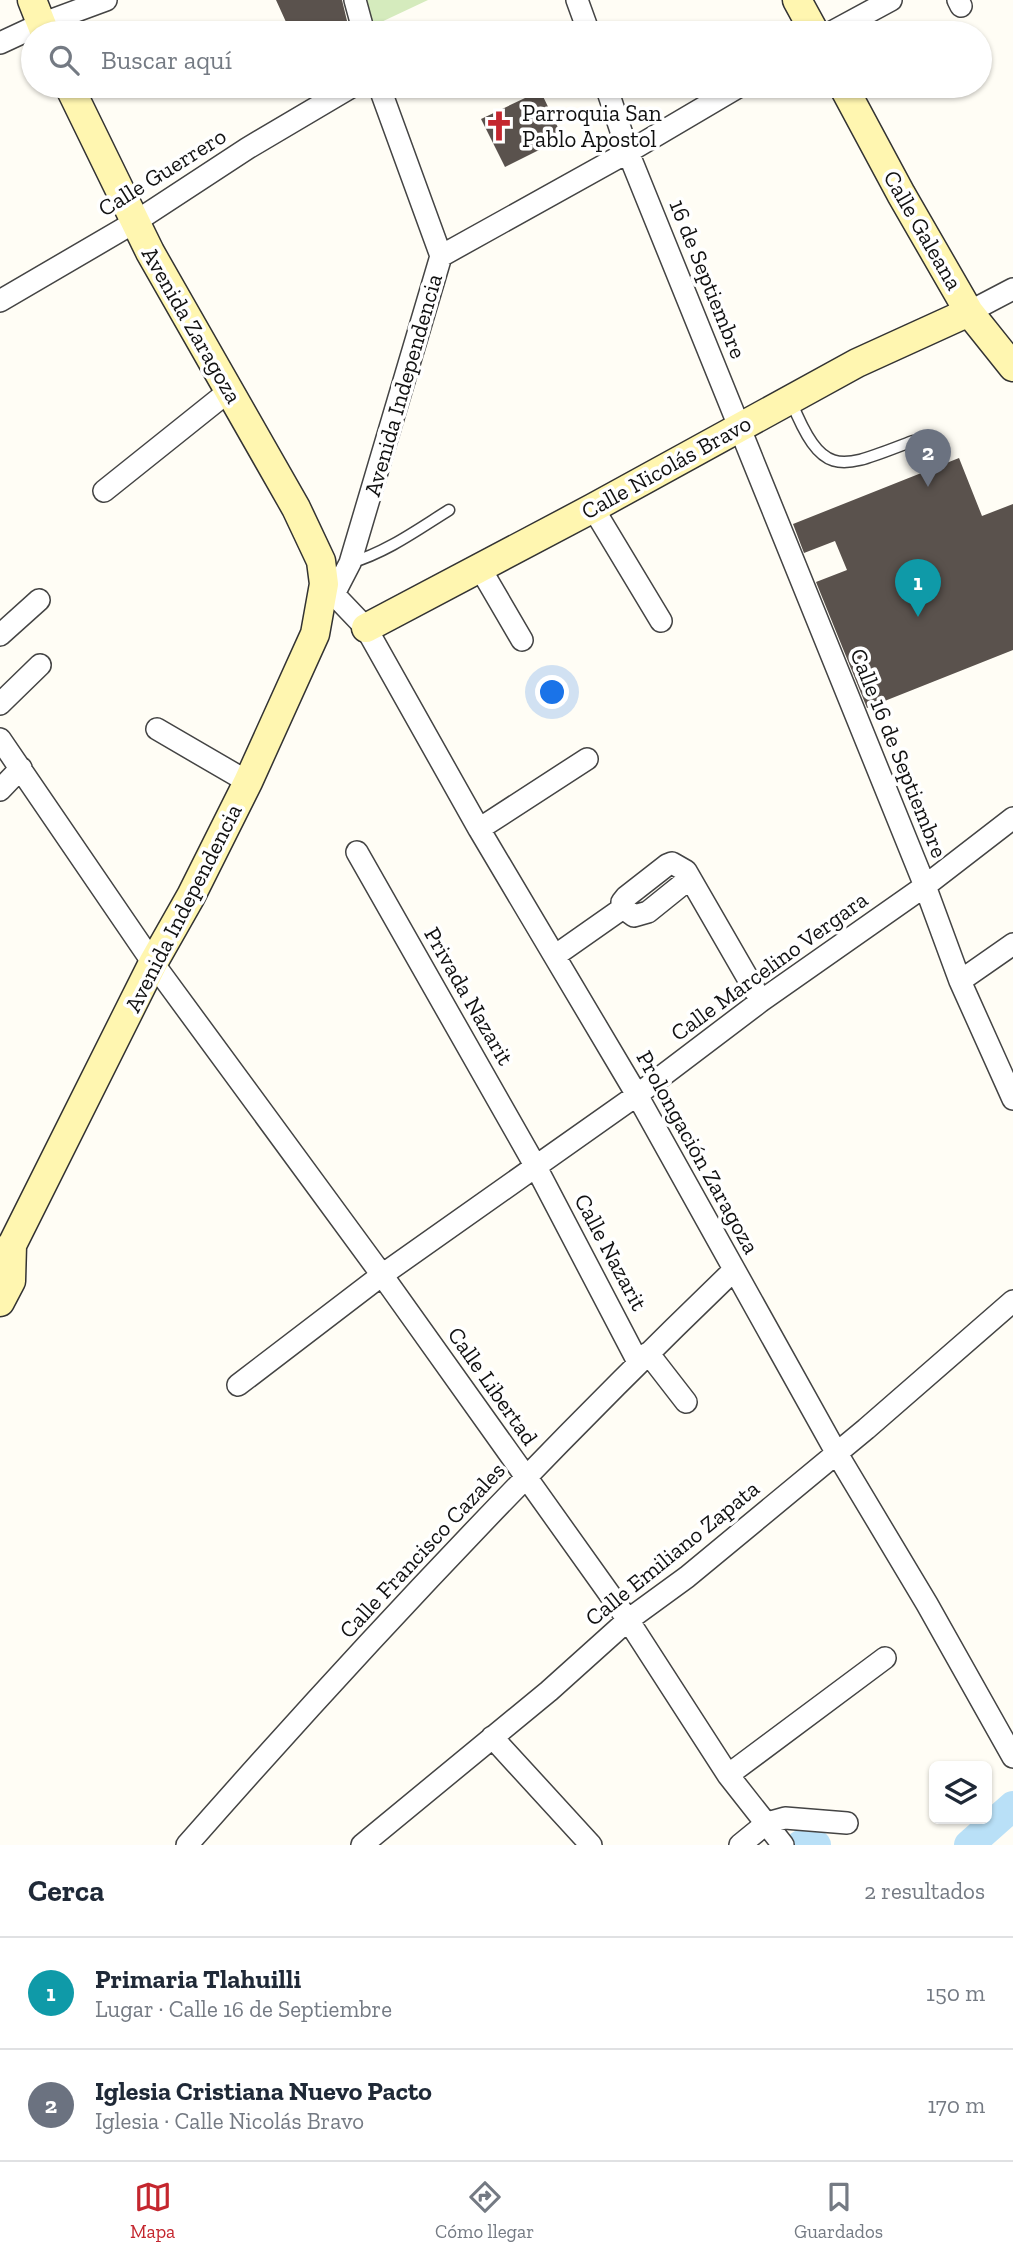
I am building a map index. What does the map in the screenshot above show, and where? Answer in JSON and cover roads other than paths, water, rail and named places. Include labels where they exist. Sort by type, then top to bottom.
[{"type":"main road","points":[[797,0],[808,21]]},
{"type":"main road","name":"Avenida Zaragoza","points":[[75,98],[135,222],[286,489],[326,579]]},
{"type":"main road","name":"Calle Galeana","points":[[849,98],[901,194],[970,312],[1013,368]]},
{"type":"main road","name":"Calle Nicolás Bravo","points":[[366,628],[593,508],[857,363],[970,312]]},
{"type":"main road","name":"Avenida Independencia","points":[[0,1302],[10,1281],[6,1250],[248,782],[315,634],[326,579]]},
{"type":"street","points":[[39,19],[106,0]]},
{"type":"street","points":[[355,0],[361,21]]},
{"type":"street","points":[[578,0],[585,21]]},
{"type":"street","points":[[852,21],[891,0]]},
{"type":"street","points":[[0,43],[21,30]]},
{"type":"street","name":"Calle Guerrero","points":[[0,302],[135,222],[248,148],[333,98]]},
{"type":"street","points":[[383,98],[441,256],[720,98]]},
{"type":"street","points":[[610,98],[628,152]]},
{"type":"street","name":"16 de Septiembre","points":[[628,152],[739,426]]},
{"type":"street","name":"Avenida Independencia","points":[[326,579],[350,563],[441,256]]},
{"type":"street","points":[[970,312],[1013,289]]},
{"type":"street","points":[[104,491],[229,391]]},
{"type":"street","name":"Calle 16 de Septiembre","points":[[739,426],[925,886],[960,981],[1013,1099]]},
{"type":"street","points":[[593,508],[661,621]]},
{"type":"street","points":[[480,568],[522,640]]},
{"type":"street","name":"Prolongación Zaragoza","points":[[326,579],[366,628],[479,829],[638,1096],[836,1452],[927,1604],[1013,1756]]},
{"type":"street","points":[[0,635],[39,600]]},
{"type":"street","points":[[0,704],[40,665]]},
{"type":"street","points":[[157,729],[248,782]]},
{"type":"street","name":"Calle Libertad","points":[[0,739],[153,963],[382,1275],[628,1620],[728,1774],[783,1845]]},
{"type":"street","points":[[479,829],[587,759]]},
{"type":"street","points":[[0,790],[21,768]]},
{"type":"street","name":"Calle Marcelino Vergara","points":[[238,1385],[382,1275],[638,1096],[761,1001],[925,886],[1013,818]]},
{"type":"street","name":"Privada Nazarit","points":[[357,852],[536,1167]]},
{"type":"street","points":[[555,955],[626,911],[639,916],[648,912],[688,875],[761,1001]]},
{"type":"street","points":[[960,981],[1013,944]]},
{"type":"street","name":"Calle Nazarit","points":[[536,1167],[643,1357],[687,1402]]},
{"type":"street","name":"Calle Francisco Cazales","points":[[187,1845],[526,1477],[643,1357],[734,1270]]},
{"type":"street","name":"Calle Emiliano Zapata","points":[[362,1845],[549,1691],[628,1620],[687,1577],[866,1429],[1013,1301]]},
{"type":"street","points":[[728,1774],[885,1658]]},
{"type":"street","points":[[492,1737],[591,1845]]},
{"type":"street","points":[[740,1845],[767,1823],[785,1818],[846,1823]]},
{"type":"lane","points":[[791,401],[805,435],[826,457],[838,463],[863,460],[913,441]]},
{"type":"lane","points":[[350,563],[392,545],[449,510]]},
{"type":"waterway","points":[[969,1845],[1013,1806]]},
{"type":"waterway","points":[[801,1845],[816,1845]]},
{"type":"place","name":"Parroquia San Pablo Apostol","points":[[499,126]]},
{"type":"place","name":"Iglesia Cristiana Nuevo Pacto","points":[[928,487]]},
{"type":"place","name":"Primaria Tlahuilli","points":[[918,617]]}]
